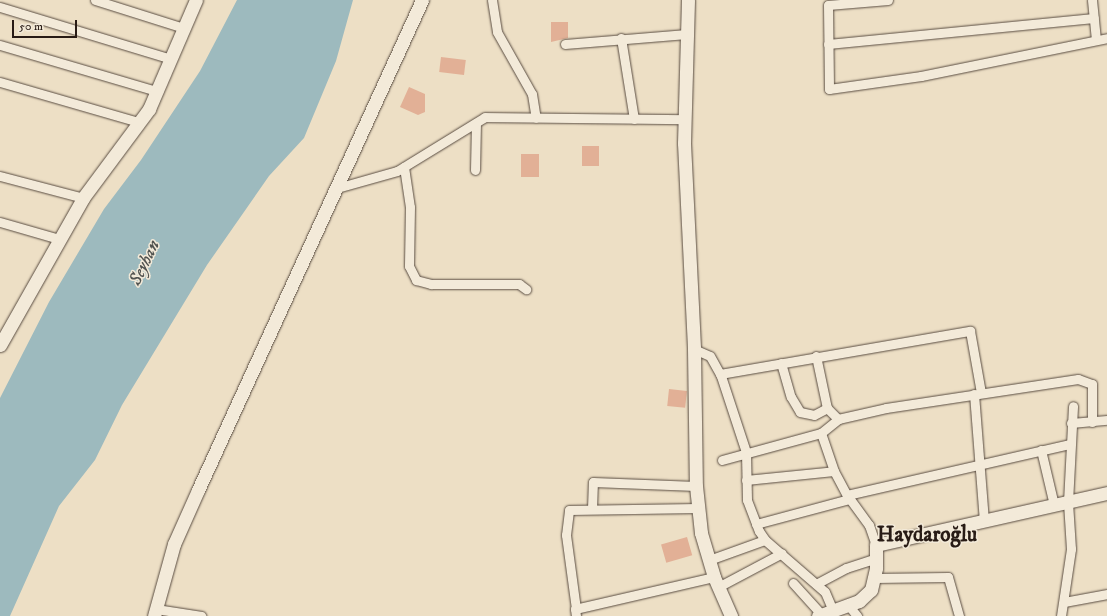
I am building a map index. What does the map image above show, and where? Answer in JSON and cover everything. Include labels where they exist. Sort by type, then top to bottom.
[{"type":"main road","points":[[0,345],[82,198],[139,122],[171,59],[196,0]]},
{"type":"main road","points":[[155,612],[174,544],[422,0]]},
{"type":"main road","points":[[688,0],[684,119],[685,210],[694,348],[696,486],[698,508],[709,560],[716,582],[731,616]]},
{"type":"main road","points":[[825,614],[853,611],[871,590],[874,578],[876,551],[984,520],[1107,493]]},
{"type":"street","points":[[95,0],[184,28]]},
{"type":"street","points":[[492,0],[497,32],[532,94],[536,118]]},
{"type":"street","points":[[888,0],[828,5],[829,89],[921,76],[1107,38]]},
{"type":"street","points":[[1092,0],[1096,40]]},
{"type":"street","points":[[0,7],[171,59]]},
{"type":"street","points":[[828,44],[1094,18]]},
{"type":"street","points":[[564,44],[621,38],[687,34]]},
{"type":"street","points":[[621,38],[634,119]]},
{"type":"street","points":[[0,45],[156,91]]},
{"type":"street","points":[[0,82],[139,122]]},
{"type":"street","points":[[337,188],[404,167],[484,117],[684,119]]},
{"type":"street","points":[[475,170],[476,123]]},
{"type":"street","points":[[404,167],[410,206],[409,266],[416,280],[431,284],[519,284],[526,289]]},
{"type":"street","points":[[0,176],[82,198]]},
{"type":"street","points":[[0,222],[58,239]]},
{"type":"street","points":[[720,374],[816,356],[970,331],[977,394],[979,463],[984,520]]},
{"type":"street","points":[[694,348],[710,356],[720,374],[746,452],[747,500],[756,524],[765,540],[782,553],[825,592],[825,614]]},
{"type":"street","points":[[816,356],[827,408],[838,419]]},
{"type":"street","points":[[781,363],[791,397],[800,412],[814,415],[827,408]]},
{"type":"street","points":[[722,460],[746,452],[821,433],[838,419],[977,394],[1078,379],[1092,384],[1092,422]]},
{"type":"street","points":[[1061,616],[1071,549],[1068,502],[1073,406]]},
{"type":"street","points":[[1071,423],[1107,420]]},
{"type":"street","points":[[816,584],[876,551],[869,525],[848,497],[834,471],[821,433]]},
{"type":"street","points":[[756,524],[848,497],[979,463],[1070,444]]},
{"type":"street","points":[[1041,450],[1054,505]]},
{"type":"street","points":[[746,480],[834,471]]},
{"type":"street","points":[[592,509],[593,482],[696,486]]},
{"type":"street","points":[[698,508],[592,509],[566,512],[576,612],[716,582],[782,553]]},
{"type":"street","points":[[709,560],[765,540]]},
{"type":"street","points":[[874,578],[948,577],[959,616]]},
{"type":"street","points":[[794,583],[825,614]]},
{"type":"street","points":[[1064,602],[1107,594]]},
{"type":"street","points":[[155,612],[201,616]]},
{"type":"water","name":"Seyhan","points":[[237,0],[353,0],[336,61],[304,138],[269,176],[207,265],[122,405],[95,460],[59,506],[10,616],[0,616],[0,398],[49,302],[104,209],[141,160],[200,71]]},
{"type":"building","points":[[551,22],[568,22],[568,38],[551,42]]},
{"type":"building","points":[[441,57],[466,60],[464,75],[439,72]]},
{"type":"building","points":[[409,87],[425,94],[425,112],[418,115],[400,107]]},
{"type":"building","points":[[582,146],[599,146],[599,166],[582,166]]},
{"type":"building","points":[[521,154],[539,154],[539,177],[521,177]]},
{"type":"building","points":[[669,389],[687,391],[685,408],[667,406]]},
{"type":"building","points":[[687,537],[692,555],[666,563],[661,544]]},
{"type":"district","name":"Haydaroğlu","points":[[927,535]]}]
